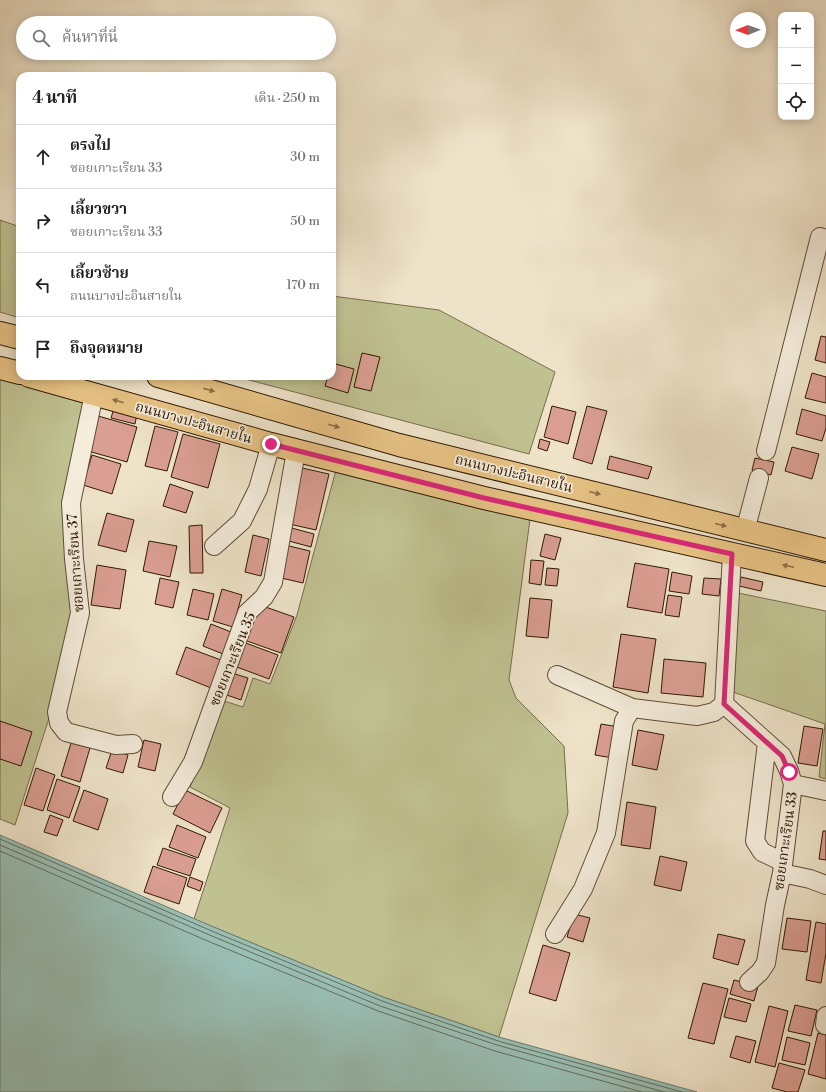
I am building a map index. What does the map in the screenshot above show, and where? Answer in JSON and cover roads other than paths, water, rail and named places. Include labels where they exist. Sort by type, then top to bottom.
[{"type":"main road","points":[[0,333],[16,337]]},
{"type":"main road","points":[[0,368],[16,372]]},
{"type":"main road","name":"ถนนบางปะอินสายใน","points":[[43,380],[271,444],[484,498],[826,575]]},
{"type":"main road","name":"ถนนบางปะอินสายใน","points":[[172,380],[399,444],[826,550]]},
{"type":"street","points":[[766,451],[820,237],[826,239]]},
{"type":"street","name":"ซอยเกาะเรียน 37","points":[[94,394],[72,503],[74,559],[80,613],[57,712],[59,723],[66,732],[116,745],[133,744]]},
{"type":"street","points":[[214,546],[242,520],[258,489],[271,444]]},
{"type":"street","name":"ซอยเกาะเรียน 35","points":[[172,797],[193,762],[248,613],[264,597],[273,582],[296,450]]},
{"type":"street","points":[[745,531],[759,478]]},
{"type":"street","points":[[557,674],[632,708],[697,716],[714,712],[724,704],[732,554]]},
{"type":"street","name":"ซอยเกาะเรียน 33","points":[[724,704],[782,756],[789,772],[792,784],[783,867],[775,905],[766,963],[760,972],[749,982]]},
{"type":"street","points":[[556,934],[583,889],[606,833],[624,721],[632,708]]},
{"type":"street","points":[[767,743],[754,841],[762,852],[783,867],[826,885]]},
{"type":"street","points":[[792,784],[826,791]]},
{"type":"water","points":[[0,835],[216,928],[383,997],[499,1037],[697,1092],[0,1092]]}]
